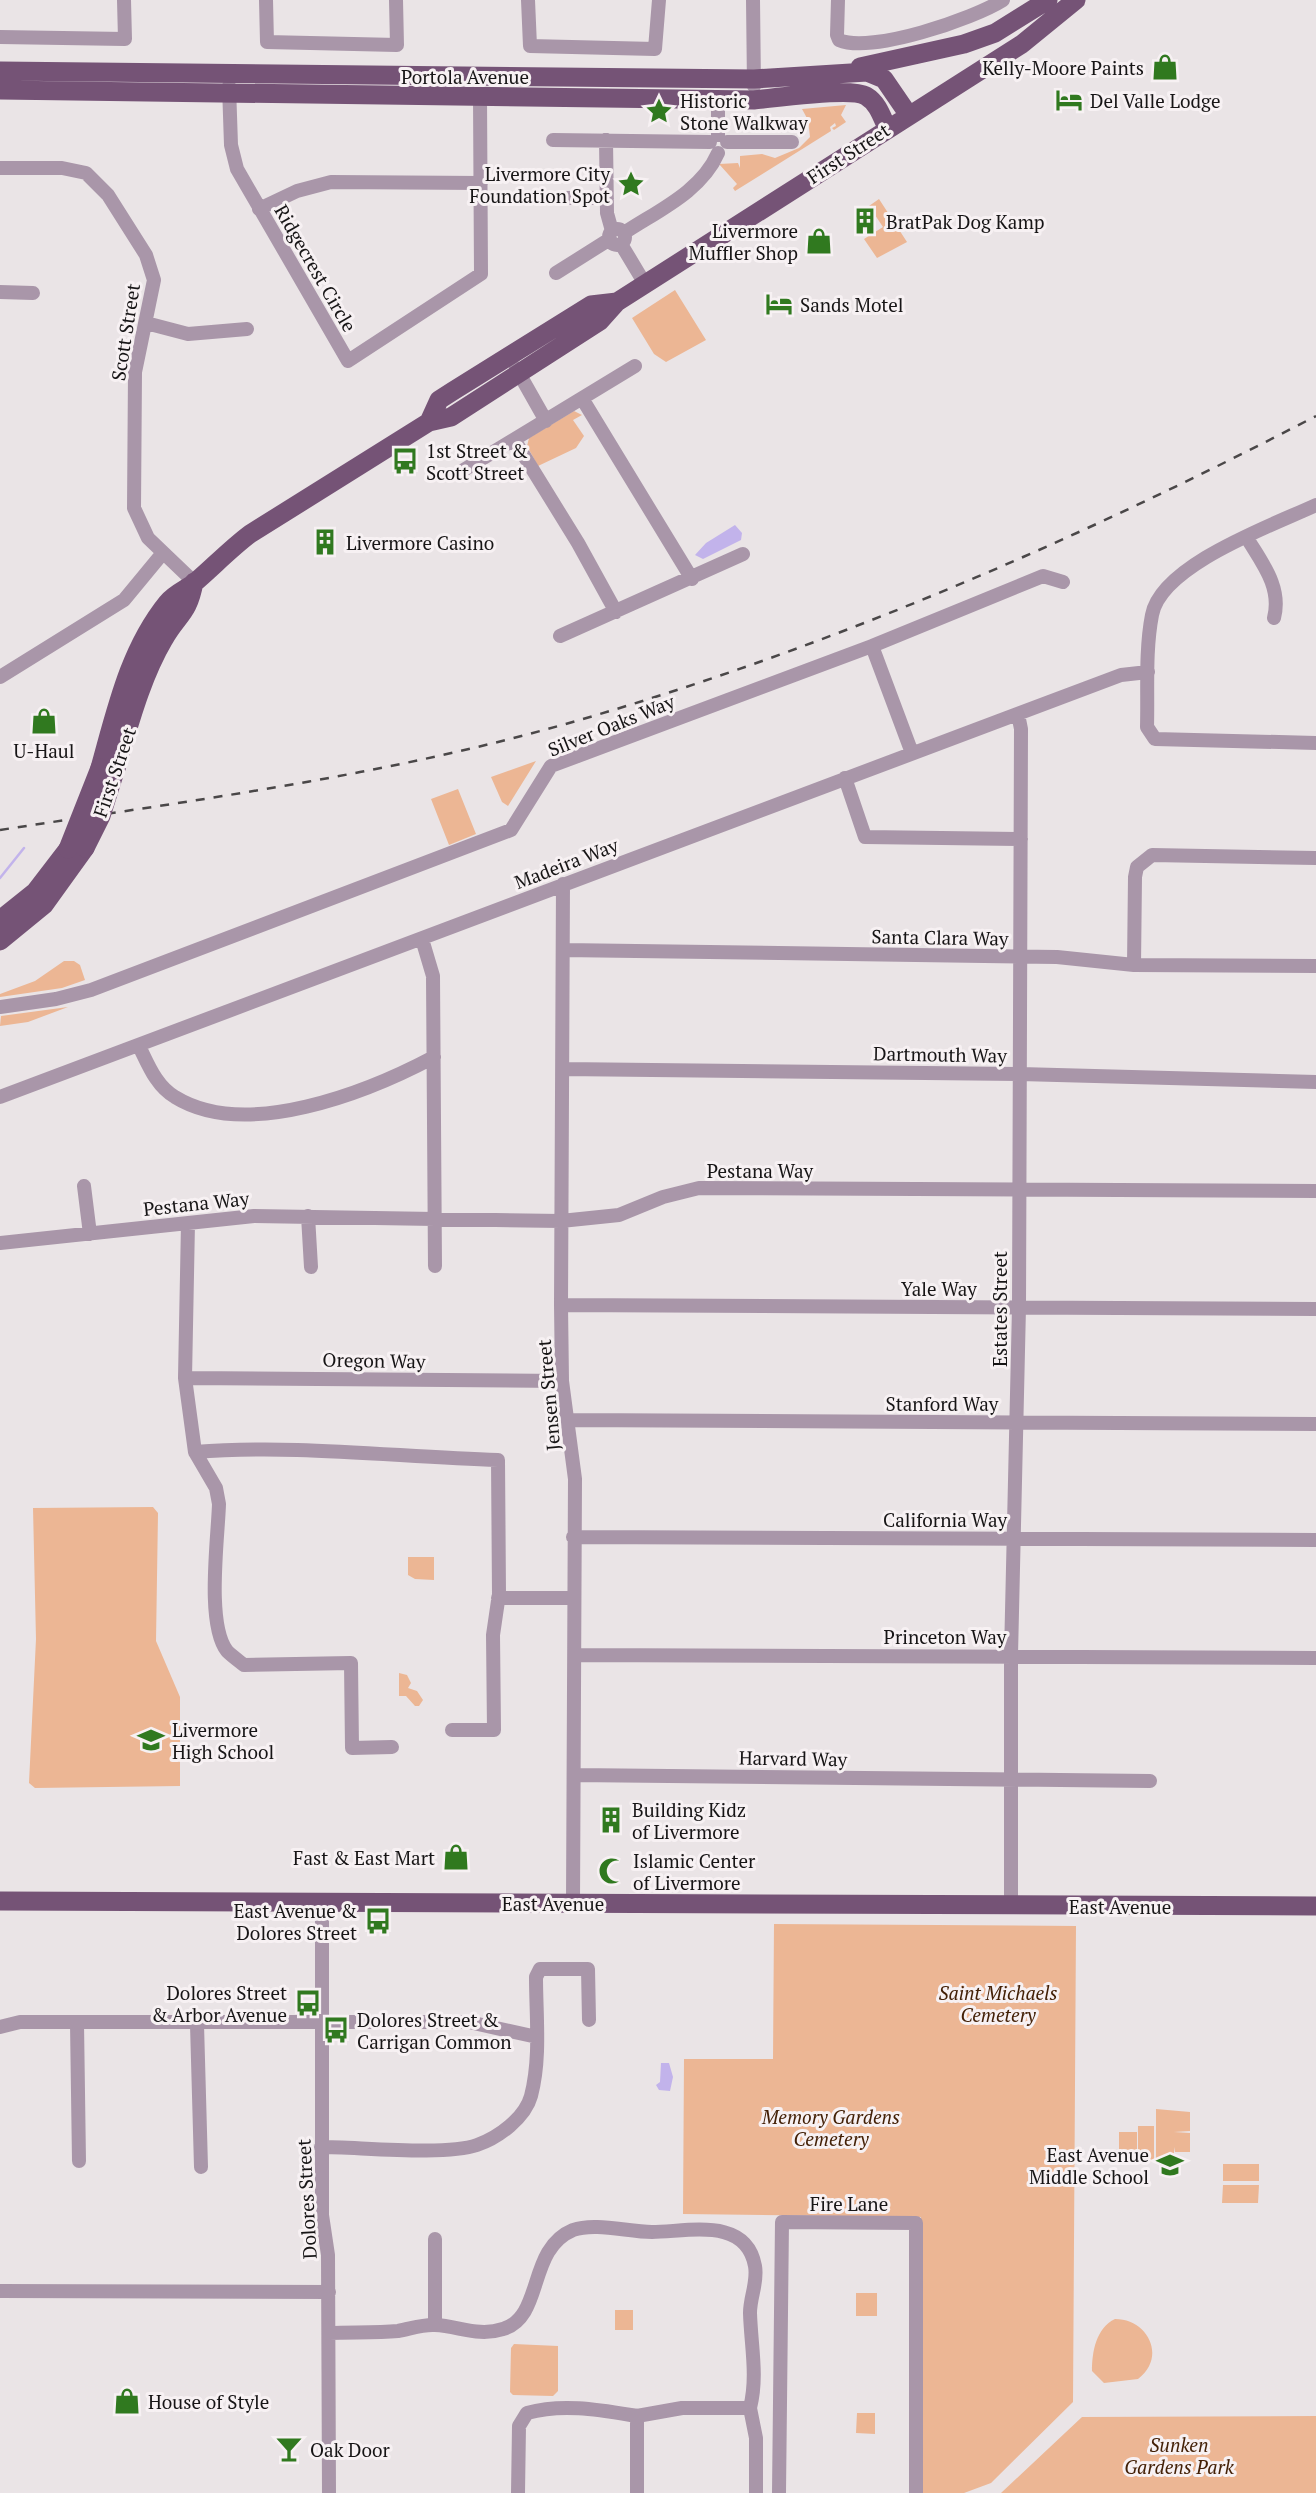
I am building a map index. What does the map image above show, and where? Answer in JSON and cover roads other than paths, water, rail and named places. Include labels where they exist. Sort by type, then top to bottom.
[{"type":"main road","points":[[832,74],[964,44],[995,33],[1048,0]]},
{"type":"main road","name":"First Street","points":[[0,941],[44,905],[77,848],[108,768],[128,675],[148,631],[169,601],[250,534],[429,422],[439,400],[514,365],[591,304],[617,302],[908,114],[1022,44],[1076,0]]},
{"type":"main road","name":"Portola Avenue","points":[[0,71],[480,97],[754,100],[858,93],[877,106],[887,128]]},
{"type":"main road","name":"Portola Avenue","points":[[0,90],[229,83],[754,79],[867,72],[884,79],[908,114]]},
{"type":"main road","name":"First Street","points":[[0,920],[35,892],[77,848]]},
{"type":"main road","name":"East Avenue","points":[[0,1901],[1316,1906]]},
{"type":"street","points":[[0,37],[125,39],[124,0]]},
{"type":"street","points":[[266,0],[267,42],[397,45],[396,0]]},
{"type":"street","points":[[528,0],[530,46],[655,48],[659,0]]},
{"type":"street","points":[[753,0],[754,100]]},
{"type":"street","points":[[838,0],[837,35],[839,40],[848,44],[901,37],[935,28],[984,12],[1003,0]]},
{"type":"street","name":"Ridgecrest Circle","points":[[229,83],[234,157],[246,187],[348,360],[481,274],[480,97]]},
{"type":"street","points":[[556,273],[690,190],[706,174],[718,143],[718,100]]},
{"type":"street","points":[[553,140],[792,142]]},
{"type":"street","points":[[606,140],[607,213],[617,237],[645,284]]},
{"type":"street","name":"Scott Street","points":[[0,168],[72,169],[86,173],[99,183],[151,267],[153,292],[135,372],[134,508],[148,538],[194,583]]},
{"type":"street","points":[[259,209],[297,191],[331,182],[481,183]]},
{"type":"street","points":[[552,198],[607,198]]},
{"type":"street","points":[[0,292],[33,293]]},
{"type":"street","points":[[146,323],[187,334],[247,329]]},
{"type":"street","points":[[514,365],[547,421]]},
{"type":"street","points":[[462,471],[635,366]]},
{"type":"street","points":[[583,400],[692,579]]},
{"type":"street","points":[[515,441],[578,542],[616,612]]},
{"type":"street","points":[[1316,505],[1196,564],[1165,588],[1152,613],[1147,727],[1155,738],[1316,743]]},
{"type":"street","points":[[1247,537],[1273,584],[1278,603],[1274,618]]},
{"type":"street","points":[[0,677],[124,600],[162,554]]},
{"type":"street","points":[[560,636],[743,554]]},
{"type":"street","name":"Silver Oaks Way","points":[[0,1007],[91,990],[511,830],[551,766],[872,646],[1043,576],[1063,583]]},
{"type":"street","points":[[872,646],[912,753]]},
{"type":"street","name":"Madeira Way","points":[[0,1097],[1121,675],[1148,672]]},
{"type":"street","name":"Estates Street","points":[[1011,1906],[1013,1538],[1019,1307],[1021,729],[1018,714]]},
{"type":"street","points":[[845,778],[865,836],[1021,839]]},
{"type":"street","points":[[1134,965],[1135,877],[1143,860],[1152,855],[1316,858]]},
{"type":"street","name":"Jensen Street","points":[[564,884],[561,1305],[562,1381],[575,1479],[573,1903]]},
{"type":"street","points":[[422,939],[433,976],[435,1266]]},
{"type":"street","name":"Santa Clara Way","points":[[563,950],[1057,957],[1134,965],[1316,966]]},
{"type":"street","points":[[139,1046],[152,1074],[176,1098],[208,1110],[260,1114],[314,1105],[434,1057]]},
{"type":"street","name":"Dartmouth Way","points":[[563,1069],[1020,1074],[1316,1082]]},
{"type":"street","points":[[84,1186],[90,1234]]},
{"type":"street","name":"Pestana Way","points":[[0,1243],[254,1216],[561,1221],[619,1215],[663,1197],[699,1188],[1316,1191]]},
{"type":"street","points":[[308,1216],[311,1267]]},
{"type":"street","points":[[187,1223],[185,1378],[189,1431],[195,1452],[216,1488],[219,1504],[216,1611],[219,1632],[226,1650],[244,1665],[351,1663],[352,1748],[392,1747]]},
{"type":"street","name":"Yale Way","points":[[561,1305],[1316,1308]]},
{"type":"street","name":"Oregon Way","points":[[185,1378],[562,1381]]},
{"type":"street","name":"Stanford Way","points":[[569,1420],[1316,1424]]},
{"type":"street","points":[[195,1452],[280,1447],[390,1457],[498,1460],[498,1598],[493,1634],[494,1730],[452,1730]]},
{"type":"street","name":"California Way","points":[[573,1537],[1316,1540]]},
{"type":"street","points":[[498,1598],[574,1598]]},
{"type":"street","name":"Princeton Way","points":[[575,1655],[1316,1658]]},
{"type":"street","name":"Harvard Way","points":[[574,1775],[1150,1781]]},
{"type":"street","name":"Dolores Street","points":[[323,1902],[321,2215],[328,2255],[329,2493]]},
{"type":"street","points":[[321,2147],[453,2149],[476,2146],[511,2125],[531,2098],[537,2037],[536,1977],[540,1969],[588,1969],[589,2020]]},
{"type":"street","points":[[0,2027],[20,2022],[469,2022],[537,2037]]},
{"type":"street","points":[[77,2023],[79,2161]]},
{"type":"street","points":[[197,2024],[201,2167]]},
{"type":"street","name":"Fire Lane","points":[[779,2493],[782,2222],[916,2223],[916,2493]]},
{"type":"street","points":[[329,2333],[396,2331],[435,2325],[486,2333],[516,2323],[523,2315],[544,2255],[552,2244],[574,2230],[669,2232],[712,2228],[732,2234],[746,2244],[755,2264],[750,2306],[755,2359],[750,2408],[756,2438],[756,2493]]},
{"type":"street","points":[[435,2239],[435,2325]]},
{"type":"street","points":[[0,2291],[329,2292]]},
{"type":"street","points":[[518,2493],[519,2426],[527,2413],[547,2407],[600,2409],[636,2416],[682,2408],[750,2408]]},
{"type":"street","points":[[636,2416],[637,2493]]},
{"type":"waterway","points":[[0,878],[24,848]]},
{"type":"railway","points":[[0,830],[212,798],[423,759],[562,725],[659,696],[852,628],[947,590],[1134,507],[1316,416]]},
{"type":"place","name":"Kelly-Moore Paints","points":[[1165,67]]},
{"type":"place","name":"Del Valle Lodge","points":[[1069,100]]},
{"type":"place","name":"Historic Stone Walkway","points":[[659,111]]},
{"type":"place","name":"Livermore City Foundation Spot","points":[[631,184]]},
{"type":"place","name":"BratPak Dog Kamp","points":[[865,221]]},
{"type":"place","name":"Livermore Muffler Shop","points":[[819,241]]},
{"type":"place","name":"Sands Motel","points":[[779,304]]},
{"type":"place","name":"1st Street & Scott Street","points":[[405,461]]},
{"type":"place","name":"Livermore Casino","points":[[325,542]]},
{"type":"place","name":"U-Haul","points":[[44,721]]},
{"type":"place","name":"Livermore High School","points":[[151,1740]]},
{"type":"place","name":"Building Kidz of Livermore","points":[[611,1820]]},
{"type":"place","name":"Fast & East Mart","points":[[456,1857]]},
{"type":"place","name":"Islamic Center of Livermore","points":[[612,1871]]},
{"type":"place","name":"East Avenue & Dolores Street","points":[[378,1921]]},
{"type":"place","name":"Dolores Street & Arbor Avenue","points":[[308,2003]]},
{"type":"place","name":"Dolores Street & Carrigan Common","points":[[336,2030]]},
{"type":"place","name":"East Avenue Middle School","points":[[1170,2165]]},
{"type":"place","name":"House of Style","points":[[127,2401]]},
{"type":"place","name":"Oak Door","points":[[289,2449]]},
{"type":"park label","name":"Saint Michaels Cemetery","points":[[998,2003]]},
{"type":"park label","name":"Memory Gardens Cemetery","points":[[831,2127]]},
{"type":"park label","name":"Sunken Gardens Park","points":[[1179,2455]]}]
